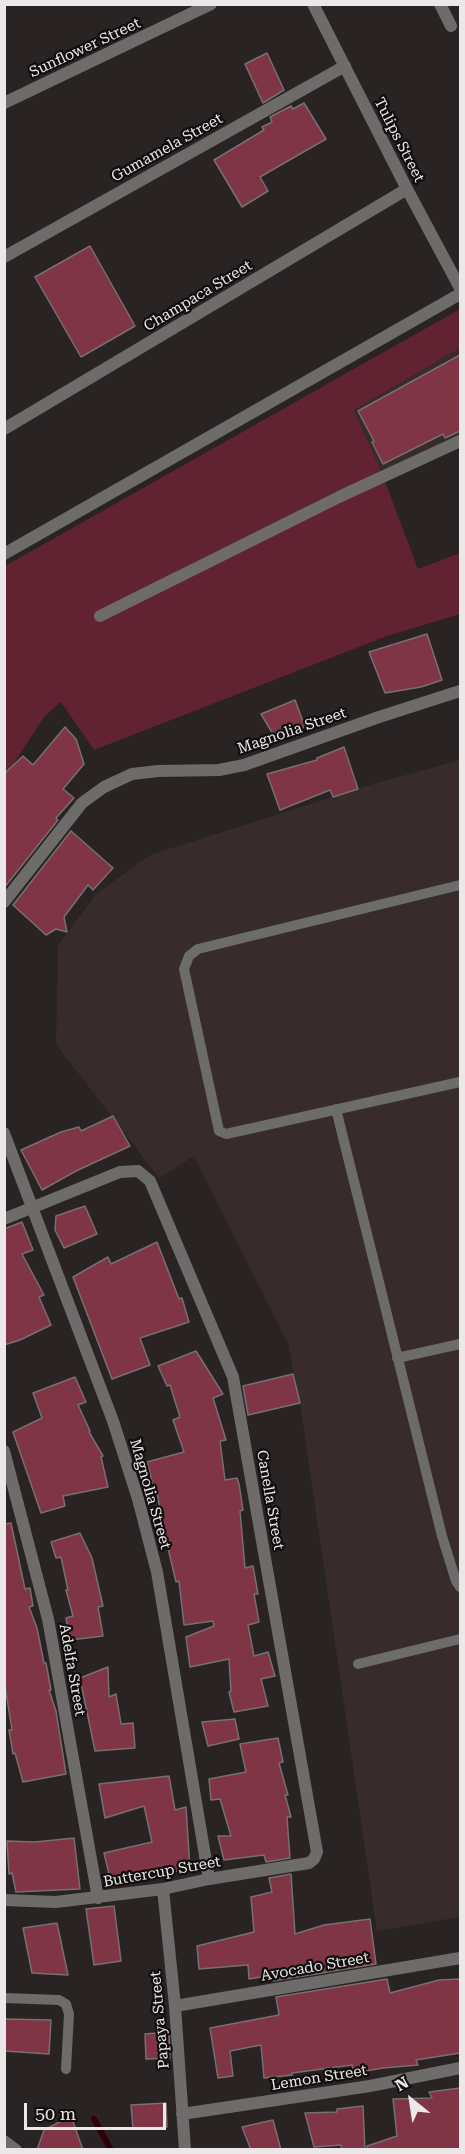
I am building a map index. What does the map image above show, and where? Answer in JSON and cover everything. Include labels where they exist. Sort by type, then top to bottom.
[{"type":"street","name":"Sunflower Street","points":[[4,103],[212,4]]},
{"type":"street","name":"Tulips Street","points":[[313,4],[460,288]]},
{"type":"street","points":[[440,4],[451,26]]},
{"type":"street","name":"Gumamela Street","points":[[4,257],[345,66]]},
{"type":"street","name":"Champaca Street","points":[[4,429],[407,189]]},
{"type":"street","points":[[4,554],[460,294]]},
{"type":"street","points":[[100,616],[341,496],[460,441]]},
{"type":"street","name":"Magnolia Street","points":[[4,902],[82,803],[104,787],[132,774],[158,771],[219,770],[244,765],[460,691]]},
{"type":"street","name":"Magnolia Street","points":[[4,1133],[113,1421],[144,1520],[157,1572],[209,1879]]},
{"type":"street","name":"Canella Street","points":[[33,1209],[120,1172],[138,1171],[150,1181],[233,1377],[317,1852]]},
{"type":"street","points":[[4,1219],[33,1209]]},
{"type":"street","name":"Adelfa Street","points":[[4,1450],[48,1619],[98,1898]]},
{"type":"street","name":"Buttercup Street","points":[[4,1900],[56,1902],[163,1889],[309,1863],[317,1852]]},
{"type":"street","name":"Papaya Street","points":[[163,1889],[175,2006],[184,2150]]},
{"type":"street","name":"Avocado Street","points":[[175,2006],[460,1958]]},
{"type":"street","name":"Lemon Street","points":[[182,2114],[370,2086],[460,2068]]},
{"type":"street","points":[[4,2140],[16,2150]]},
{"type":"lane","points":[[460,885],[198,949],[189,956],[184,969],[219,1131],[226,1134],[460,1082]]},
{"type":"lane","points":[[336,1109],[442,1536],[460,1587]]},
{"type":"lane","points":[[397,1358],[460,1344]]},
{"type":"lane","points":[[358,1664],[460,1640]]},
{"type":"lane","points":[[4,1998],[59,2000],[66,2004],[69,2014],[66,2069]]},
{"type":"shaded area","points":[[460,309],[460,348],[354,410],[381,471],[418,569],[460,553],[460,614],[387,636],[94,750],[61,702],[44,717],[5,777],[5,566]]},
{"type":"shaded area","points":[[460,348],[460,437],[381,471],[354,410]]},
{"type":"shaded area","points":[[460,760],[460,1917],[377,1931],[300,1403],[288,1343],[194,1156],[159,1178],[56,1044],[58,945],[96,894],[150,855],[370,785]]},
{"type":"building","points":[[267,53],[284,90],[263,103],[245,64]]},
{"type":"building","points":[[304,103],[326,139],[260,177],[268,191],[242,207],[214,160],[264,130],[262,127],[272,122],[270,117],[291,106],[293,109]]},
{"type":"building","points":[[90,246],[135,326],[81,357],[35,277]]},
{"type":"building","points":[[460,355],[460,431],[445,438],[443,434],[383,464],[358,411]]},
{"type":"building","points":[[427,634],[442,680],[421,687],[385,693],[369,652]]},
{"type":"building","points":[[295,700],[305,727],[273,734],[261,714]]},
{"type":"building","points":[[65,727],[76,739],[84,764],[63,789],[74,798],[56,818],[58,820],[4,888],[4,774],[23,756],[33,765]]},
{"type":"building","points":[[344,747],[358,789],[333,797],[330,790],[280,810],[267,774],[317,760],[317,758]]},
{"type":"building","points":[[71,831],[113,868],[93,890],[88,885],[64,917],[67,932],[56,929],[46,935],[13,905]]},
{"type":"building","points":[[113,1116],[130,1146],[42,1190],[21,1150],[61,1132],[79,1127],[81,1131]]},
{"type":"building","points":[[85,1206],[97,1234],[64,1248],[55,1230],[56,1216]]},
{"type":"building","points":[[22,1222],[33,1250],[22,1254],[44,1295],[39,1297],[51,1325],[4,1345],[4,1229]]},
{"type":"building","points":[[157,1242],[179,1299],[182,1298],[189,1322],[140,1338],[150,1365],[112,1379],[73,1277],[108,1257],[111,1264]]},
{"type":"building","points":[[196,1351],[223,1394],[213,1398],[226,1440],[220,1441],[225,1480],[237,1478],[239,1484],[243,1510],[240,1511],[245,1568],[253,1566],[258,1594],[254,1594],[259,1622],[248,1625],[254,1656],[268,1652],[275,1676],[261,1679],[268,1706],[234,1712],[229,1692],[231,1691],[229,1659],[190,1667],[186,1637],[214,1626],[213,1621],[184,1625],[179,1581],[176,1582],[157,1492],[155,1492],[147,1462],[184,1452],[173,1420],[180,1417],[170,1385],[167,1386],[158,1366]]},
{"type":"building","points":[[293,1374],[300,1403],[248,1415],[243,1386]]},
{"type":"building","points":[[75,1377],[86,1402],[78,1405],[89,1432],[103,1456],[101,1457],[108,1487],[63,1496],[65,1506],[41,1513],[13,1432],[42,1418],[33,1393]]},
{"type":"building","points":[[11,1523],[25,1589],[30,1588],[33,1606],[29,1607],[37,1628],[44,1663],[46,1663],[51,1690],[49,1690],[56,1711],[66,1774],[23,1782],[15,1753],[13,1754],[9,1730],[12,1730],[4,1680],[4,1524]]},
{"type":"building","points":[[80,1533],[92,1558],[103,1606],[98,1607],[103,1636],[70,1640],[66,1618],[73,1616],[66,1590],[68,1590],[61,1557],[56,1558],[51,1542]]},
{"type":"building","points":[[108,1667],[109,1697],[116,1694],[121,1724],[133,1723],[135,1748],[95,1751],[80,1678]]},
{"type":"building","points":[[235,1719],[239,1739],[208,1746],[202,1722]]},
{"type":"building","points":[[278,1738],[283,1762],[279,1763],[288,1795],[285,1795],[291,1817],[287,1817],[290,1858],[266,1862],[264,1855],[224,1860],[218,1836],[231,1836],[220,1799],[211,1800],[209,1779],[246,1772],[240,1744]]},
{"type":"building","points":[[169,1776],[175,1810],[186,1807],[190,1869],[160,1874],[160,1872],[111,1882],[104,1853],[152,1842],[144,1806],[105,1818],[99,1784]]},
{"type":"building","points":[[74,1838],[80,1889],[16,1892],[12,1873],[9,1874],[7,1841],[35,1842]]},
{"type":"building","points":[[291,1874],[295,1934],[324,1925],[370,1919],[376,1964],[273,1981],[272,1975],[249,1979],[248,1965],[199,1969],[197,1946],[254,1932],[251,1897],[272,1892],[269,1878]]},
{"type":"building","points":[[114,1906],[121,1961],[94,1965],[86,1909]]},
{"type":"building","points":[[57,1923],[68,1975],[32,1973],[23,1928]]},
{"type":"building","points":[[387,1979],[390,1993],[439,1980],[460,1979],[460,2053],[416,2060],[418,2065],[354,2073],[352,2065],[264,2078],[261,2045],[230,2051],[233,2076],[218,2078],[210,2028],[279,2015],[276,1997]]},
{"type":"building","points":[[4,2019],[51,2020],[49,2054],[4,2051]]},
{"type":"building","points":[[169,2032],[170,2058],[146,2059],[145,2034]]},
{"type":"building","points":[[460,2088],[460,2150],[367,2150],[367,2146],[397,2136],[393,2099],[432,2098],[429,2092]]},
{"type":"building","points":[[166,2103],[167,2127],[133,2129],[131,2105]]},
{"type":"building","points":[[363,2106],[365,2150],[342,2150],[341,2145],[314,2147],[305,2113],[337,2112],[337,2109]]},
{"type":"building","points":[[71,2116],[83,2150],[37,2150],[44,2130]]},
{"type":"building","points":[[273,2120],[281,2150],[251,2150],[242,2127]]},
{"type":"waterway","points":[[94,2119],[111,2150]]}]
